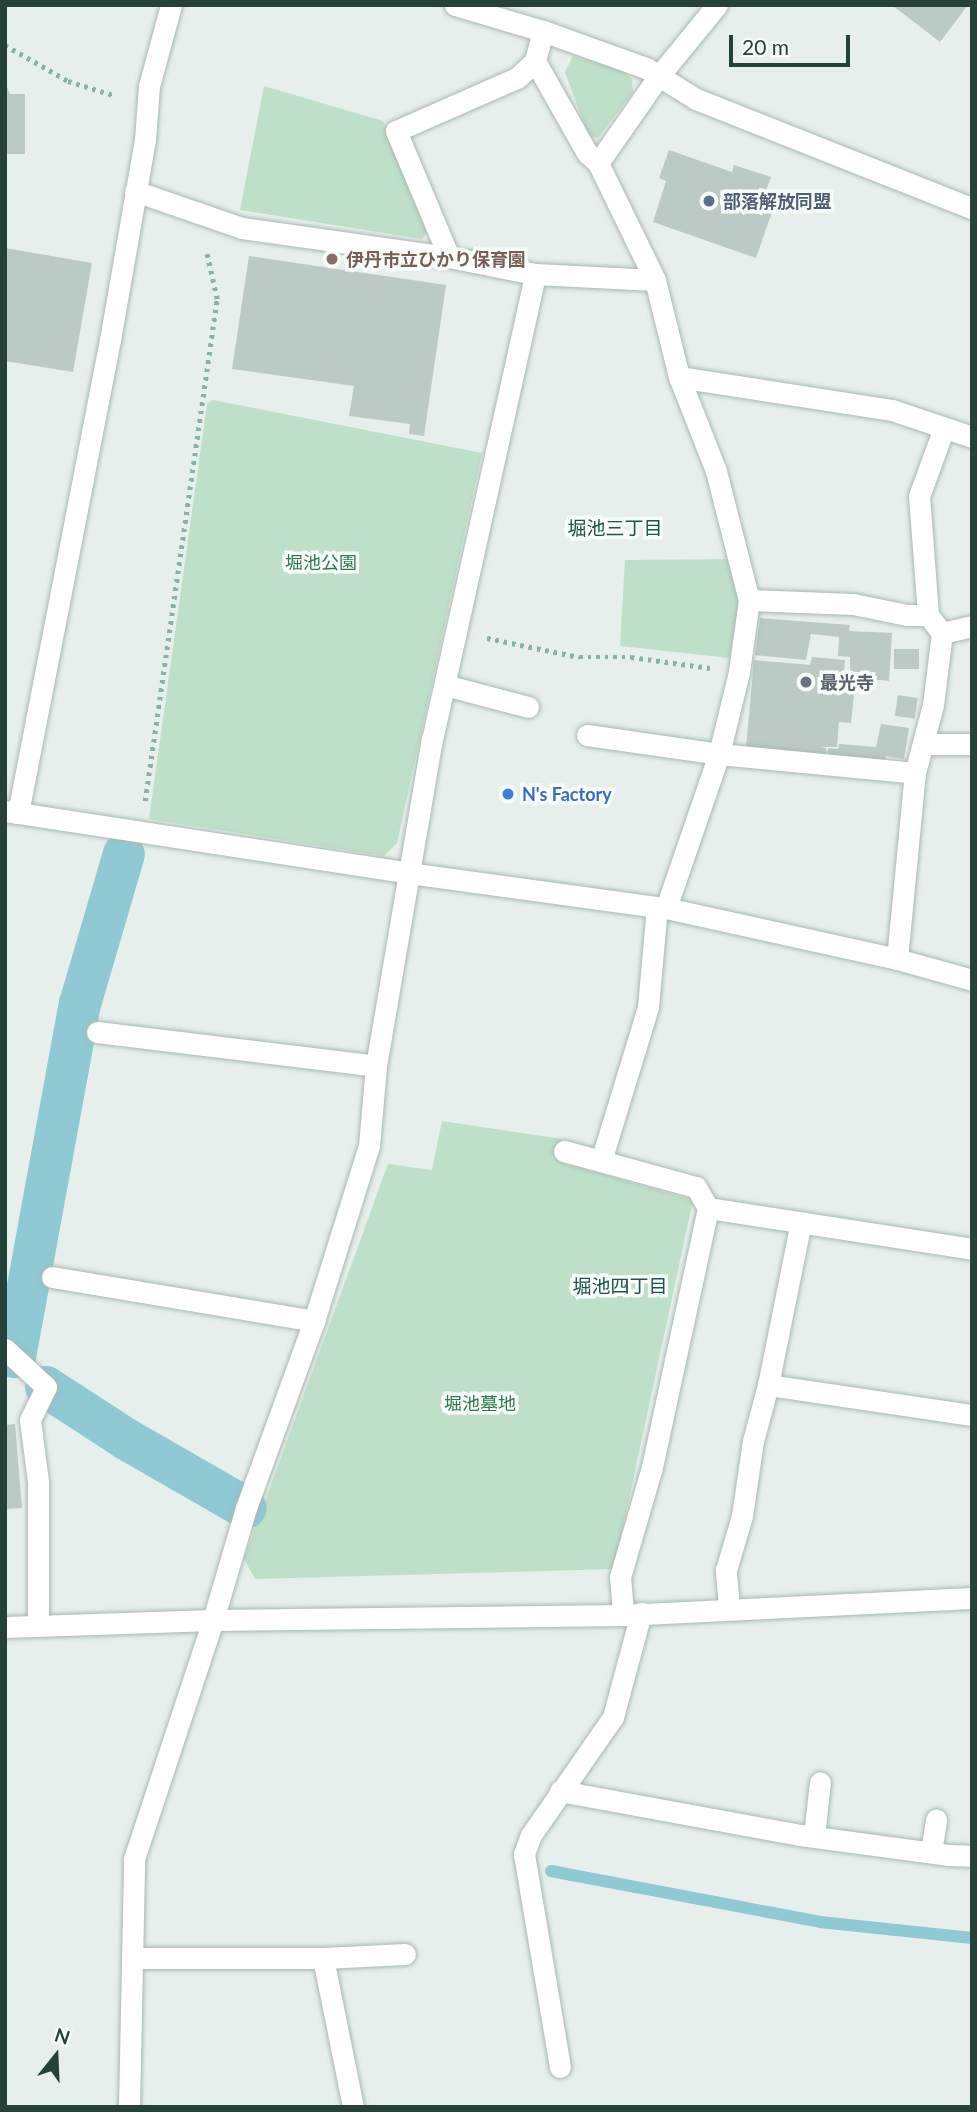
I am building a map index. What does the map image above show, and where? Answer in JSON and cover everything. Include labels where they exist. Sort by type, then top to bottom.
[{"type":"street","points":[[171,5],[149,86],[135,191],[11,812],[409,873],[661,907],[897,959],[972,980]]},
{"type":"street","points":[[455,5],[499,12],[646,68],[696,99],[972,208]]},
{"type":"street","points":[[598,163],[658,77],[717,5]]},
{"type":"street","points":[[449,257],[396,131],[517,78],[536,61],[543,31]]},
{"type":"street","points":[[536,61],[587,153],[598,163],[655,280],[679,377],[716,471],[749,600],[739,673],[719,754],[661,907],[648,1007],[601,1161]]},
{"type":"street","points":[[135,191],[192,213],[242,228],[449,257],[535,274],[655,280]]},
{"type":"street","points":[[129,2107],[134,1859],[213,1620],[246,1508],[314,1321],[369,1146],[376,1066],[409,873],[445,685],[535,274]]},
{"type":"street","points":[[679,377],[892,410],[972,437]]},
{"type":"street","points":[[897,959],[915,774],[933,705],[942,633],[929,615],[919,496],[944,428]]},
{"type":"street","points":[[749,600],[853,604],[907,615],[929,615]]},
{"type":"street","points":[[942,633],[972,626]]},
{"type":"street","points":[[445,685],[528,707]]},
{"type":"street","points":[[587,735],[719,754],[915,774]]},
{"type":"street","points":[[923,744],[972,744]]},
{"type":"street","points":[[97,1032],[376,1066]]},
{"type":"street","points":[[560,2067],[524,1854],[531,1835],[613,1717],[632,1614],[620,1577],[652,1467],[708,1208],[696,1187],[564,1152]]},
{"type":"street","points":[[708,1208],[972,1249]]},
{"type":"street","points":[[729,1607],[726,1570],[742,1516],[753,1441],[768,1385],[801,1222]]},
{"type":"street","points":[[52,1277],[314,1321]]},
{"type":"street","points":[[5,1349],[46,1387],[30,1420],[38,1482],[38,1626]]},
{"type":"street","points":[[768,1385],[972,1415]]},
{"type":"street","points":[[5,1627],[213,1620],[632,1614],[729,1607],[972,1598]]},
{"type":"street","points":[[814,1836],[820,1782]]},
{"type":"street","points":[[560,1791],[814,1836],[931,1853],[972,1856]]},
{"type":"street","points":[[931,1853],[936,1819]]},
{"type":"street","points":[[133,1958],[323,1958],[405,1954]]},
{"type":"street","points":[[323,1958],[354,2107]]},
{"type":"path","points":[[5,45],[68,80],[147,105]]},
{"type":"path","points":[[141,832],[217,299],[211,261],[192,213]]},
{"type":"path","points":[[457,632],[579,657],[631,657],[739,673]]},
{"type":"green space","points":[[573,56],[619,69],[632,79],[633,92],[598,138],[589,137],[565,72]]},
{"type":"green space","points":[[264,86],[383,121],[427,233],[422,239],[240,210]]},
{"type":"green space","name":"堀池公園","points":[[213,400],[482,453],[397,843],[384,856],[149,819],[207,404]]},
{"type":"green space","points":[[729,559],[742,592],[729,658],[620,646],[625,560]]},
{"type":"green space","name":"堀池墓地","points":[[442,1121],[562,1139],[559,1162],[693,1200],[614,1569],[255,1579],[244,1559],[388,1164],[432,1170]]},
{"type":"building","points":[[892,5],[968,5],[940,42]]},
{"type":"building","points":[[5,82],[10,94],[25,94],[25,154],[5,154]]},
{"type":"building","points":[[669,150],[732,172],[734,165],[771,177],[766,191],[778,195],[756,258],[653,222],[666,181],[659,178]]},
{"type":"building","points":[[5,248],[92,263],[73,372],[5,361]]},
{"type":"building","points":[[249,256],[446,285],[424,436],[409,434],[410,424],[349,416],[354,386],[232,369]]},
{"type":"building","points":[[760,618],[850,625],[849,631],[892,633],[889,681],[850,677],[850,657],[838,656],[839,637],[811,634],[806,660],[755,655]]},
{"type":"building","points":[[894,649],[919,649],[919,669],[894,669]]},
{"type":"building","points":[[812,657],[845,660],[843,683],[855,684],[851,723],[839,722],[837,747],[820,747],[826,748],[826,755],[746,748],[754,660],[810,665]]},
{"type":"building","points":[[898,695],[918,698],[914,719],[895,716]]},
{"type":"building","points":[[881,724],[909,728],[904,759],[886,756],[885,761],[827,755],[828,748],[838,749],[839,744],[876,747]]},
{"type":"building","points":[[15,1424],[22,1508],[5,1509],[5,1425]]},
{"type":"waterway","points":[[15,1357],[80,1004],[124,854]]},
{"type":"waterway","points":[[46,1387],[126,1439],[246,1508]]},
{"type":"waterway","points":[[551,1871],[820,1922],[972,1938]]},
{"type":"place","name":"部落解放同盟","points":[[709,201]]},
{"type":"place","name":"伊丹市立ひかり保育園","points":[[332,259]]},
{"type":"place","name":"最光寺","points":[[806,682]]},
{"type":"place","name":"N's Factory","points":[[508,794]]},
{"type":"district","name":"堀池三丁目","points":[[615,528]]},
{"type":"district","name":"堀池四丁目","points":[[620,1286]]}]
